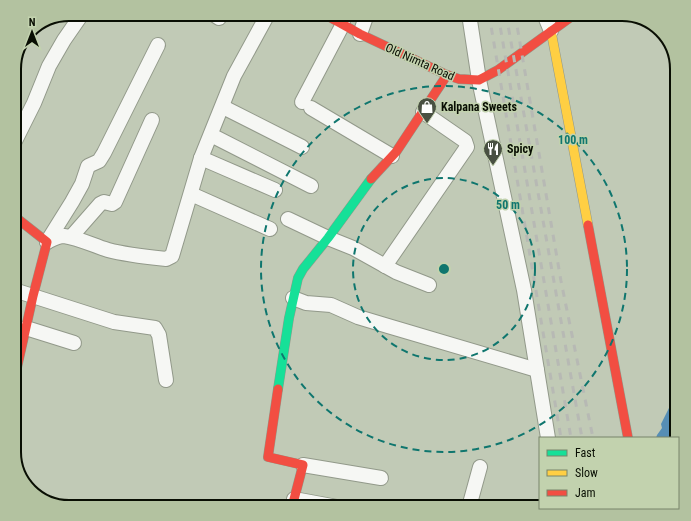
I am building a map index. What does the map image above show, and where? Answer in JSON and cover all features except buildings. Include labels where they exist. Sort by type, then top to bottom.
[{"type":"street","points":[[21,128],[52,61],[77,21]]},
{"type":"street","points":[[47,242],[58,236],[72,237],[119,253],[166,259],[170,258],[173,253],[201,158],[223,107],[234,76],[264,21]]},
{"type":"street","name":"Old Nimta Road","points":[[337,21],[360,34],[447,75],[459,79],[479,80]]},
{"type":"street","points":[[360,34],[365,21]]},
{"type":"street","points":[[470,21],[479,80],[524,290],[548,437]]},
{"type":"street","points":[[547,21],[551,31],[628,437]]},
{"type":"street","points":[[479,80],[498,70],[565,21]]},
{"type":"street","points":[[343,24],[306,105],[392,156]]},
{"type":"street","points":[[21,350],[47,242],[82,184],[88,166],[99,160],[104,153],[158,46]]},
{"type":"street","points":[[381,478],[303,465],[268,456],[281,368],[293,298],[298,278],[303,269],[369,182],[392,156],[447,75]]},
{"type":"street","points":[[223,107],[302,147]]},
{"type":"street","points":[[385,266],[467,147],[465,141],[423,112]]},
{"type":"street","points":[[72,237],[100,204],[104,202],[112,204],[115,202],[152,120]]},
{"type":"street","points":[[211,135],[310,186]]},
{"type":"street","points":[[201,158],[275,190]]},
{"type":"street","points":[[191,194],[270,229]]},
{"type":"street","points":[[288,219],[328,238],[354,248],[396,272],[429,285]]},
{"type":"street","points":[[21,222],[47,242]]},
{"type":"street","points":[[21,292],[114,322],[155,328],[159,335],[166,380]]},
{"type":"street","points":[[293,298],[310,304],[331,305],[373,322],[537,370]]},
{"type":"street","points":[[26,328],[74,343]]},
{"type":"street","points":[[294,500],[303,465]]},
{"type":"street","points":[[471,500],[480,467]]},
{"type":"water","points":[[670,406],[670,437],[656,437],[662,428],[661,424]]},
{"type":"railway","points":[[490,21],[561,437]]},
{"type":"railway","points":[[499,21],[571,437]]},
{"type":"railway","points":[[507,21],[582,437]]},
{"type":"railway","points":[[516,21],[561,281],[593,437]]},
{"type":"traffic: fast","points":[[278,389],[289,318],[298,278],[303,269],[328,238],[371,179]]},
{"type":"traffic: slow","points":[[551,31],[588,225]]},
{"type":"traffic: jam","points":[[337,21],[360,34],[447,75],[459,79],[479,80],[498,70],[565,21]]},
{"type":"traffic: jam","points":[[371,179],[396,152],[447,75]]},
{"type":"traffic: jam","points":[[21,222],[47,242],[21,350]]},
{"type":"traffic: jam","points":[[588,225],[628,437]]},
{"type":"traffic: jam","points":[[278,389],[268,457],[303,465],[294,500]]},
{"type":"place","name":"Kalpana Sweets","points":[[427,124]]},
{"type":"place","name":"Spicy","points":[[493,166]]}]
